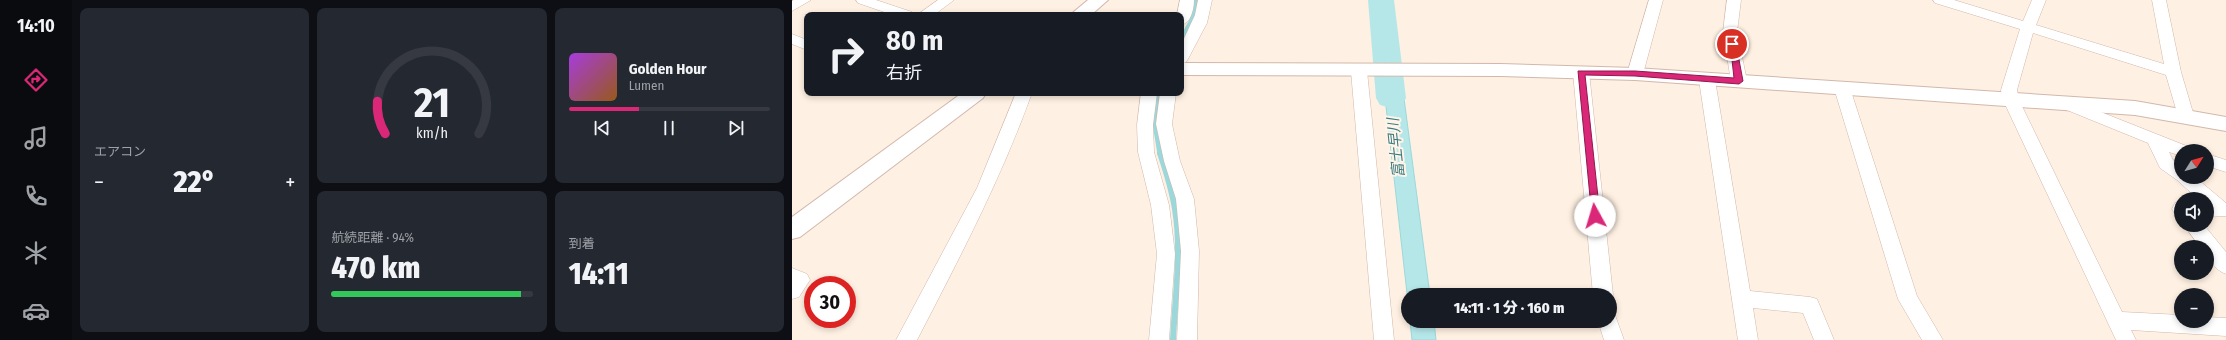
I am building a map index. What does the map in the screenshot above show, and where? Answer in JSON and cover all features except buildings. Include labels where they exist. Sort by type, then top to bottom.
[{"type":"street","points":[[792,7],[804,0]]},
{"type":"street","points":[[863,0],[898,12]]},
{"type":"street","points":[[929,12],[947,0]]},
{"type":"street","points":[[1184,14],[1187,7],[1187,0]]},
{"type":"street","points":[[1184,53],[1196,30],[1205,6],[1205,0]]},
{"type":"street","points":[[1635,74],[1656,0]]},
{"type":"street","points":[[1734,0],[1730,32],[1739,81]]},
{"type":"street","points":[[2039,0],[2028,26],[2009,90],[2011,100],[2115,320],[2126,340]]},
{"type":"street","points":[[2159,0],[2173,72],[2186,116]]},
{"type":"street","points":[[1083,12],[1096,1]]},
{"type":"street","points":[[1937,4],[2028,26],[2173,72]]},
{"type":"street","points":[[792,39],[804,44]]},
{"type":"street","points":[[1184,69],[1362,71],[1417,70],[1635,74],[2135,108],[2226,124]]},
{"type":"street","points":[[1362,71],[1384,340]]},
{"type":"street","points":[[1581,72],[1602,288]]},
{"type":"street","points":[[1707,80],[1748,340]]},
{"type":"street","points":[[1842,88],[1908,300],[1933,340]]},
{"type":"street","points":[[792,230],[972,96]]},
{"type":"street","points":[[906,340],[966,229],[1016,117],[1023,96]]},
{"type":"street","points":[[1149,96],[1145,125],[1146,152],[1160,205],[1166,254],[1159,340]]},
{"type":"street","points":[[1168,96],[1164,124],[1172,161],[1185,199],[1190,251],[1187,340]]},
{"type":"street","points":[[2061,102],[2156,142],[2174,148]]},
{"type":"street","points":[[2156,142],[2166,164],[2174,170]]},
{"type":"street","points":[[2214,162],[2226,166]]},
{"type":"street","points":[[2192,184],[2201,192]]},
{"type":"street","points":[[2214,203],[2222,210],[2214,210]]},
{"type":"street","points":[[2199,232],[2226,266]]},
{"type":"street","points":[[792,276],[800,280],[792,291]]},
{"type":"street","points":[[1742,299],[1810,305],[1824,340]]},
{"type":"street","points":[[2115,320],[2198,327],[2226,327]]},
{"type":"street","points":[[1610,328],[1614,340]]},
{"type":"water","points":[[1380,53],[1398,53],[1429,288],[1406,288]]},
{"type":"water","points":[[1411,328],[1435,328],[1436,340],[1412,340]]},
{"type":"waterway","points":[[1184,35],[1192,20],[1196,0]]},
{"type":"waterway","name":"富士早川","points":[[1381,0],[1391,98]]},
{"type":"waterway","points":[[1159,96],[1155,124],[1160,154]]},
{"type":"waterway","points":[[1160,153],[1172,195],[1177,225],[1178,258],[1173,340]]},
{"type":"route","points":[[1595,216],[1581,72],[1739,81],[1732,44]]}]
